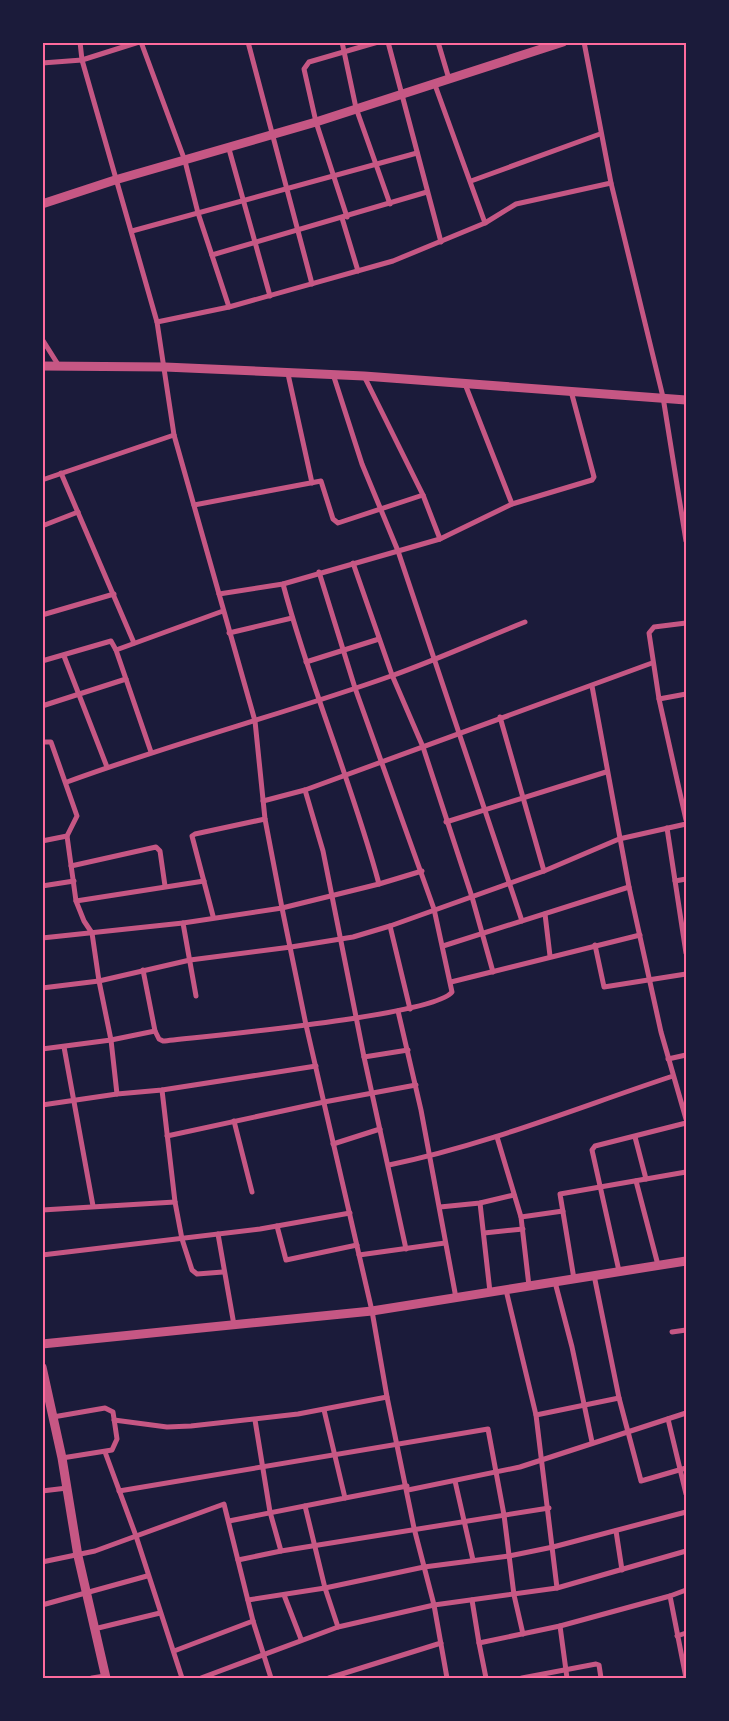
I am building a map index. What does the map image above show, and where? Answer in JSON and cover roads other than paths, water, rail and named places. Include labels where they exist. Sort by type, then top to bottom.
[{"type":"street","points":[[80,42],[82,60],[157,322],[174,435],[255,721],[265,819],[282,908],[306,1025],[372,1311],[387,1397],[408,1488],[414,1528],[434,1605],[447,1678]]},
{"type":"street","points":[[42,63],[82,60],[140,42],[185,161],[198,213],[229,307]]},
{"type":"street","points":[[248,42],[312,284]]},
{"type":"street","points":[[342,42],[356,108],[390,204]]},
{"type":"street","points":[[358,271],[304,73],[305,66],[344,51],[378,42]]},
{"type":"street","points":[[388,42],[441,242]]},
{"type":"street","points":[[438,42],[449,80]]},
{"type":"street","points":[[42,204],[115,180],[229,149],[435,85],[563,42]]},
{"type":"street","points":[[584,42],[610,183],[663,397],[686,541]]},
{"type":"street","points":[[435,85],[486,223]]},
{"type":"street","points":[[471,181],[600,134]]},
{"type":"street","points":[[229,149],[270,296]]},
{"type":"street","points":[[132,231],[287,187],[417,153]]},
{"type":"street","points":[[157,322],[229,307],[393,261],[486,223],[516,204],[610,183]]},
{"type":"street","points":[[212,255],[344,218],[427,192]]},
{"type":"street","points":[[42,339],[59,366]]},
{"type":"street","points":[[42,366],[165,367],[288,374],[333,374],[571,390],[686,400]]},
{"type":"street","points":[[288,374],[312,482]]},
{"type":"street","points":[[333,374],[362,464],[398,551],[460,732],[508,884],[522,921]]},
{"type":"street","points":[[364,376],[423,495],[440,539]]},
{"type":"street","points":[[465,383],[512,504]]},
{"type":"street","points":[[219,594],[283,584],[440,539],[512,504],[593,478],[571,390]]},
{"type":"street","points":[[42,480],[174,435]]},
{"type":"street","points":[[61,473],[134,643]]},
{"type":"street","points":[[194,505],[321,481],[336,522],[423,495]]},
{"type":"street","points":[[42,526],[78,512]]},
{"type":"street","points":[[353,563],[392,675],[423,747],[446,822],[472,896],[493,972]]},
{"type":"street","points":[[143,970],[155,1031],[159,1039],[163,1041],[306,1025],[410,1009],[448,996],[452,992],[434,909],[355,688],[320,572]]},
{"type":"street","points":[[283,584],[306,662],[346,775],[379,884]]},
{"type":"street","points":[[42,615],[114,594]]},
{"type":"street","points":[[116,650],[223,612]]},
{"type":"street","points":[[229,633],[292,618]]},
{"type":"street","points":[[67,782],[150,752],[255,721],[355,688],[435,659],[524,622]]},
{"type":"street","points":[[686,623],[650,629],[652,663],[659,700],[684,796],[686,820]]},
{"type":"street","points":[[306,662],[379,639]]},
{"type":"street","points":[[42,661],[64,656],[109,641],[116,650],[150,752]]},
{"type":"street","points":[[64,656],[80,693],[107,767]]},
{"type":"street","points":[[263,801],[305,790],[500,717],[592,686],[652,663]]},
{"type":"street","points":[[42,706],[126,679]]},
{"type":"street","points":[[592,686],[606,772],[629,887],[668,1059],[686,1119]]},
{"type":"street","points":[[659,700],[686,694]]},
{"type":"street","points":[[500,717],[522,800],[544,871]]},
{"type":"street","points":[[42,742],[51,742],[67,782],[77,816],[67,836],[76,901],[84,921],[92,933],[111,1040],[117,1094]]},
{"type":"street","points":[[446,822],[485,812],[606,772]]},
{"type":"street","points":[[305,790],[323,851],[364,1057],[406,1249]]},
{"type":"street","points":[[214,916],[193,839],[195,834],[265,819]]},
{"type":"street","points":[[42,988],[99,981],[190,960],[341,939],[390,926],[508,884],[619,839],[686,824]]},
{"type":"street","points":[[666,828],[686,953]]},
{"type":"street","points":[[42,841],[67,836]]},
{"type":"street","points":[[71,866],[156,847],[160,851],[165,886]]},
{"type":"street","points":[[42,938],[183,923],[214,916],[282,908],[379,884],[422,871]]},
{"type":"street","points":[[675,881],[686,879]]},
{"type":"street","points":[[76,901],[204,881]]},
{"type":"street","points":[[42,886],[74,882]]},
{"type":"street","points":[[443,946],[629,887]]},
{"type":"street","points":[[545,914],[550,956]]},
{"type":"street","points":[[183,923],[196,996]]},
{"type":"street","points":[[390,926],[410,1009]]},
{"type":"street","points":[[451,982],[595,944],[640,935]]},
{"type":"street","points":[[595,944],[604,987],[686,974]]},
{"type":"street","points":[[398,1011],[416,1085],[456,1298]]},
{"type":"street","points":[[42,1049],[111,1040],[155,1031]]},
{"type":"street","points":[[64,1047],[93,1206]]},
{"type":"street","points":[[364,1057],[408,1050]]},
{"type":"street","points":[[668,1059],[686,1055]]},
{"type":"street","points":[[42,1105],[117,1094],[162,1090],[316,1066]]},
{"type":"street","points":[[389,1165],[430,1157],[498,1137],[673,1076]]},
{"type":"street","points":[[167,1136],[324,1102],[416,1085]]},
{"type":"street","points":[[162,1090],[175,1202],[182,1239],[194,1273],[223,1272]]},
{"type":"street","points":[[234,1121],[252,1192]]},
{"type":"street","points":[[620,1271],[593,1148],[686,1123]]},
{"type":"street","points":[[333,1144],[380,1129]]},
{"type":"street","points":[[498,1137],[523,1229],[529,1286]]},
{"type":"street","points":[[635,1137],[646,1179]]},
{"type":"street","points":[[574,1279],[560,1194],[686,1172]]},
{"type":"street","points":[[636,1181],[658,1265]]},
{"type":"street","points":[[440,1208],[480,1203],[514,1195]]},
{"type":"street","points":[[42,1210],[175,1202]]},
{"type":"street","points":[[480,1203],[490,1292]]},
{"type":"street","points":[[520,1217],[563,1211]]},
{"type":"street","points":[[42,1255],[182,1239],[276,1226],[350,1213]]},
{"type":"street","points":[[276,1226],[286,1260],[357,1245]]},
{"type":"street","points":[[484,1234],[523,1229]]},
{"type":"street","points":[[218,1234],[223,1272],[234,1326]]},
{"type":"street","points":[[359,1255],[445,1243]]},
{"type":"street","points":[[42,1344],[372,1311],[686,1261]]},
{"type":"street","points":[[594,1275],[619,1398],[641,1481],[684,1469]]},
{"type":"street","points":[[555,1282],[572,1347],[592,1442]]},
{"type":"street","points":[[506,1290],[536,1415],[549,1508],[557,1588]]},
{"type":"street","points":[[672,1332],[686,1330]]},
{"type":"street","points":[[42,1367],[62,1458],[78,1556],[105,1677],[92,1678]]},
{"type":"street","points":[[114,1420],[167,1427],[255,1420],[324,1410],[387,1397]]},
{"type":"street","points":[[536,1415],[619,1398]]},
{"type":"street","points":[[53,1417],[105,1408],[113,1412],[117,1439],[115,1446],[105,1452],[62,1458]]},
{"type":"street","points":[[324,1410],[345,1498]]},
{"type":"street","points":[[229,1521],[345,1498],[455,1481],[497,1472],[686,1413]]},
{"type":"street","points":[[668,1419],[684,1469],[686,1494]]},
{"type":"street","points":[[255,1420],[270,1512],[280,1551]]},
{"type":"street","points":[[119,1492],[180,1480],[398,1446],[484,1428],[490,1433],[504,1515],[514,1595],[523,1634]]},
{"type":"street","points":[[105,1452],[136,1536],[147,1576],[182,1678]]},
{"type":"street","points":[[455,1481],[472,1560]]},
{"type":"street","points":[[42,1491],[67,1488]]},
{"type":"street","points":[[42,1562],[78,1556],[221,1504],[226,1507],[253,1621],[271,1678]]},
{"type":"street","points":[[305,1506],[316,1544],[325,1588],[338,1627]]},
{"type":"street","points":[[238,1560],[316,1544],[549,1508]]},
{"type":"street","points":[[248,1600],[325,1588],[424,1566],[509,1556],[553,1547],[686,1512]]},
{"type":"street","points":[[616,1530],[622,1570]]},
{"type":"street","points":[[201,1678],[222,1672],[338,1627],[434,1605],[557,1588],[686,1551]]},
{"type":"street","points":[[42,1604],[147,1576]]},
{"type":"street","points":[[479,1643],[560,1626],[686,1590]]},
{"type":"street","points":[[284,1595],[301,1640]]},
{"type":"street","points":[[670,1596],[686,1678]]},
{"type":"street","points":[[472,1600],[486,1678]]},
{"type":"street","points":[[94,1629],[160,1613]]},
{"type":"street","points":[[174,1651],[253,1621]]},
{"type":"street","points":[[560,1626],[567,1678]]},
{"type":"street","points":[[677,1636],[686,1633]]},
{"type":"street","points":[[329,1678],[441,1642]]},
{"type":"street","points":[[522,1678],[596,1664],[599,1666],[601,1678]]},
{"type":"street","points":[[222,1672],[224,1678]]}]
